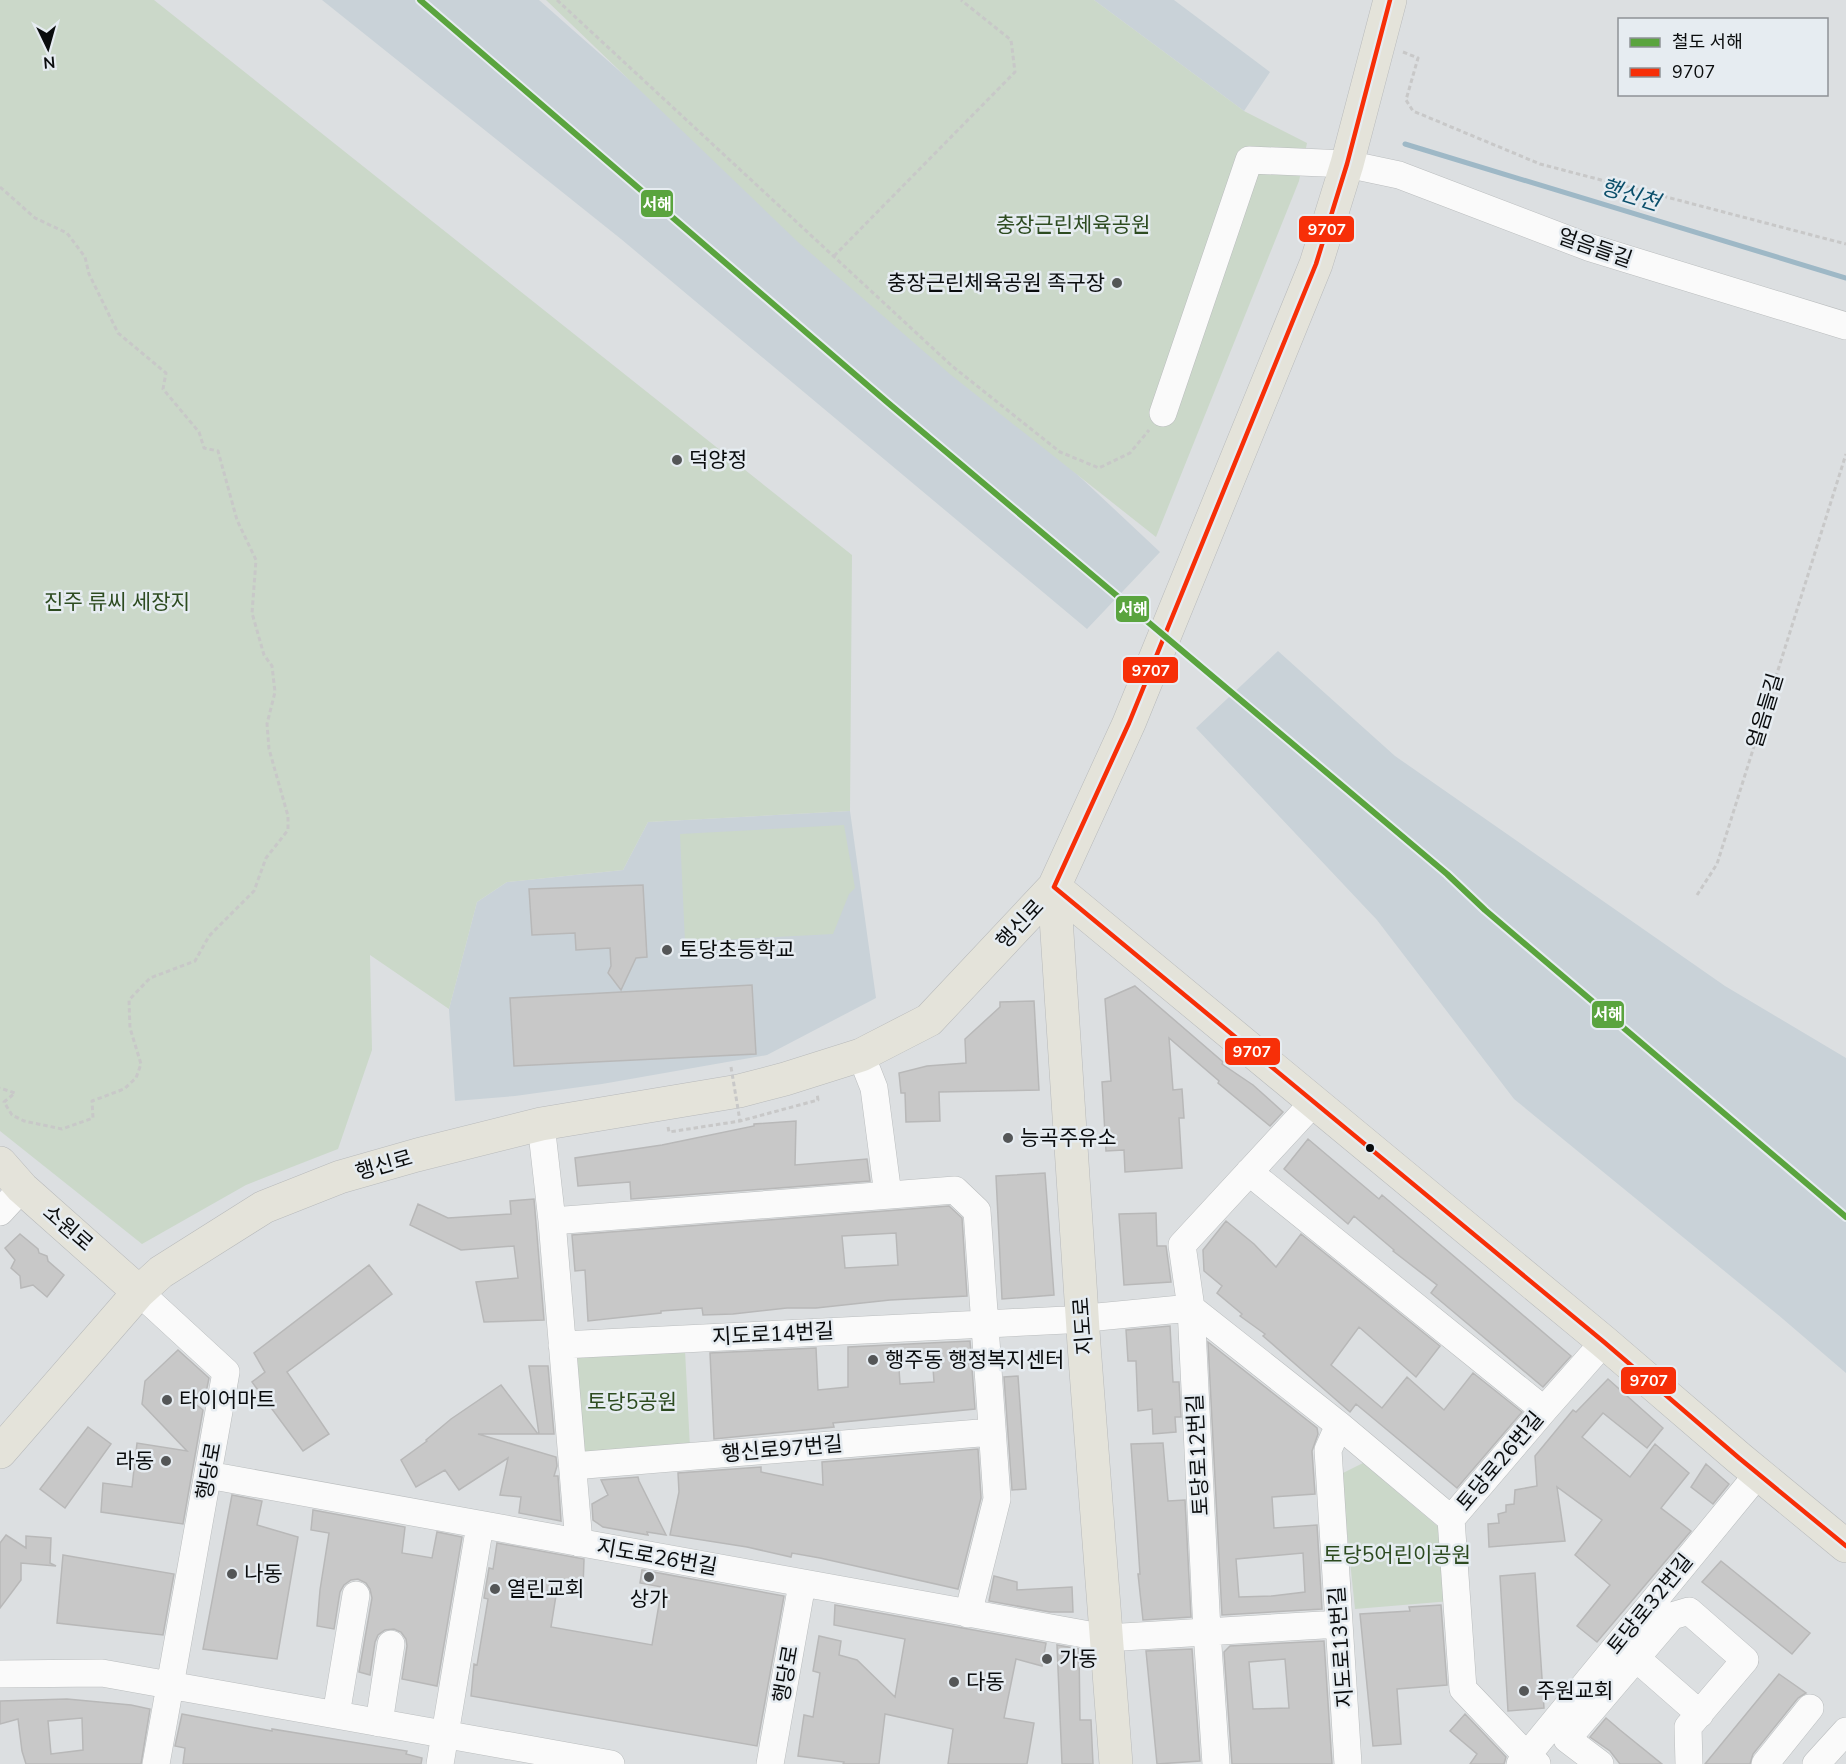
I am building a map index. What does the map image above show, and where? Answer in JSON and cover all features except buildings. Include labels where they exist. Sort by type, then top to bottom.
[{"type":"main road","name":"행신로","points":[[0,1452],[140,1292],[161,1272],[264,1207],[340,1177],[541,1124],[739,1091],[785,1079],[861,1055],[929,1020],[1054,887],[1129,723],[1316,264],[1347,164],[1390,0]]},
{"type":"main road","points":[[1054,887],[1604,1342],[1846,1546]]},
{"type":"main road","name":"지도로","points":[[1054,887],[1116,1764]]},
{"type":"main road","name":"소원로","points":[[0,1163],[22,1188],[140,1292]]},
{"type":"street","name":"얼음들길","points":[[1163,413],[1249,160],[1347,164],[1399,175],[1588,247],[1846,326]]},
{"type":"street","points":[[861,1055],[874,1088],[888,1195]]},
{"type":"street","name":"토당로12번길","points":[[1216,1764],[1191,1308],[1182,1245],[1314,1102]]},
{"type":"street","points":[[541,1124],[552,1221],[579,1543]]},
{"type":"street","points":[[1249,1172],[1544,1410]]},
{"type":"street","points":[[0,1212],[22,1188]]},
{"type":"street","points":[[552,1221],[955,1190],[977,1211],[997,1499],[968,1614]]},
{"type":"street","name":"행당로","points":[[140,1292],[226,1372],[156,1764]]},
{"type":"street","points":[[1083,1318],[1191,1308],[1339,1425],[1451,1519]]},
{"type":"street","name":"지도로14번길","points":[[562,1345],[1083,1318]]},
{"type":"street","name":"토당로26번길","points":[[1528,1761],[1463,1689],[1451,1519],[1604,1342]]},
{"type":"street","name":"지도로13번길","points":[[1339,1425],[1328,1450],[1348,1764]]},
{"type":"street","name":"행신로97번길","points":[[573,1466],[992,1432]]},
{"type":"street","name":"토당로32번길","points":[[1528,1761],[1662,1609],[1758,1474]]},
{"type":"street","name":"지도로26번길","points":[[208,1475],[1106,1638],[1339,1624]]},
{"type":"street","points":[[440,1764],[480,1525]]},
{"type":"street","name":"행당로","points":[[770,1764],[802,1584]]},
{"type":"street","points":[[336,1715],[356,1595]]},
{"type":"street","points":[[1600,1764],[1567,1739],[1636,1658],[1662,1609],[1689,1611],[1745,1660],[1688,1727],[1689,1764]]},
{"type":"street","points":[[379,1723],[391,1644]]},
{"type":"street","points":[[1636,1658],[1700,1713]]},
{"type":"street","points":[[0,1674],[102,1673],[611,1764]]},
{"type":"street","points":[[1765,1764],[1810,1708]]},
{"type":"street","points":[[1816,1764],[1846,1731]]},
{"type":"path","points":[[557,0],[952,366],[1060,452],[1099,468],[1130,453],[1163,413]]},
{"type":"path","points":[[834,256],[1015,72],[1011,40],[962,0]]},
{"type":"path","points":[[1378,42],[1418,58],[1406,100],[1413,111],[1540,164],[1846,244]]},
{"type":"path","points":[[0,187],[35,218],[67,233],[85,257],[89,274],[118,333],[166,373],[164,389],[199,432],[204,448],[218,451],[237,520],[256,560],[252,613],[264,655],[272,666],[275,692],[267,724],[269,749],[288,816],[288,830],[266,858],[254,891],[209,936],[195,961],[150,978],[129,1000],[130,1028],[141,1064],[136,1078],[124,1089],[92,1101],[93,1118],[62,1129],[24,1121],[12,1115],[4,1102],[15,1093],[0,1088]]},
{"type":"path","name":"얼음들길","points":[[1696,895],[1717,864],[1846,454]]},
{"type":"path","points":[[731,1067],[740,1121]]},
{"type":"shaded area","points":[[322,0],[539,0],[1080,477],[1160,552],[1087,629],[621,239]]},
{"type":"shaded area","points":[[1094,0],[1174,0],[1270,72],[1244,111]]},
{"type":"shaded area","points":[[1278,651],[1395,756],[1725,986],[1846,1058],[1846,1373],[1514,1099],[1377,920],[1196,728]]},
{"type":"shaded area","name":"토당초등학교","points":[[850,811],[876,998],[767,1055],[602,1084],[515,1096],[455,1101],[449,1009],[477,902],[507,882],[623,870],[648,822]]},
{"type":"green space","name":"진주 류씨 세장지","points":[[0,0],[154,0],[852,555],[850,811],[648,822],[623,870],[507,882],[477,902],[449,1009],[370,955],[372,1050],[338,1149],[246,1185],[142,1244],[0,1131]]},
{"type":"green space","name":"충장근린체육공원","points":[[546,0],[1094,0],[1244,111],[1307,143],[1299,181],[1156,537],[951,375],[798,242]]},
{"type":"green space","points":[[844,825],[855,888],[849,894],[833,934],[685,942],[680,834]]},
{"type":"green space","name":"토당5공원","points":[[685,1350],[690,1448],[580,1454],[575,1357]]},
{"type":"green space","name":"토당5어린이공원","points":[[1363,1463],[1442,1530],[1451,1601],[1355,1609],[1341,1474]]},
{"type":"waterway","name":"행신천","points":[[1405,144],[1846,278]]},
{"type":"rail line","name":"서해","points":[[420,0],[887,402],[1447,874],[1485,910],[1846,1217]]},
{"type":"transit line","name":"9707","points":[[1054,887],[1129,723],[1316,264],[1347,164],[1390,0]]},
{"type":"transit line","name":"9707","points":[[1054,887],[1604,1342],[1846,1546]]},
{"type":"place","name":"충장근린체육공원 족구장","points":[[1117,283]]},
{"type":"place","name":"덕양정","points":[[677,460]]},
{"type":"place","name":"토당초등학교","points":[[667,950]]},
{"type":"place","name":"능곡주유소","points":[[1008,1138]]},
{"type":"place","name":"행주동 행정복지센터","points":[[873,1360]]},
{"type":"place","name":"타이어마트","points":[[167,1400]]},
{"type":"place","name":"라동","points":[[166,1461]]},
{"type":"place","name":"나동","points":[[232,1574]]},
{"type":"place","name":"상가","points":[[649,1577]]},
{"type":"place","name":"열린교회","points":[[495,1589]]},
{"type":"place","name":"가동","points":[[1047,1659]]},
{"type":"place","name":"다동","points":[[954,1682]]},
{"type":"place","name":"주원교회","points":[[1524,1691]]}]
